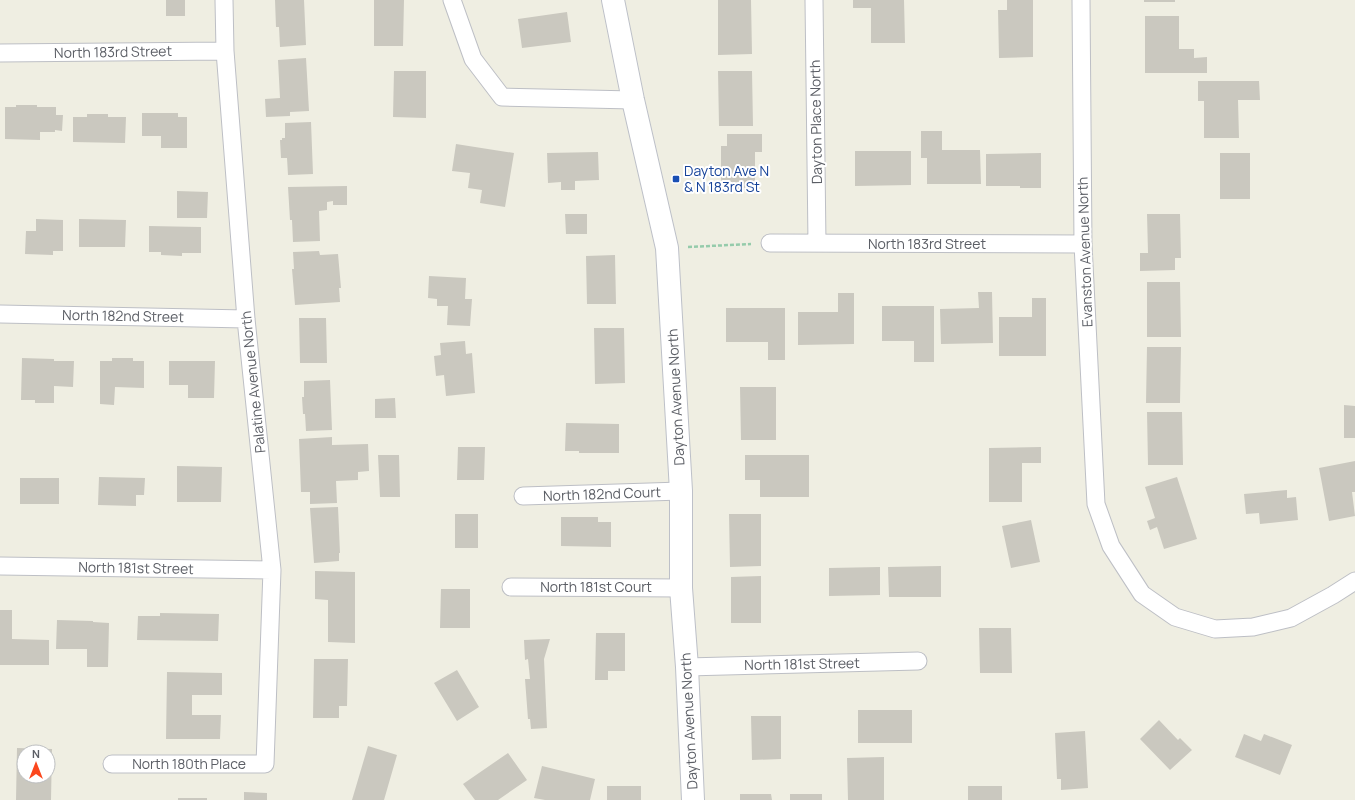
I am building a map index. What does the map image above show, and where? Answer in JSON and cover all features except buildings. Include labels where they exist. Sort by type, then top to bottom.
[{"type":"street","name":"Palatine Avenue North","points":[[224,0],[226,51],[246,319],[272,570],[265,764]]},
{"type":"street","points":[[452,0],[473,59],[502,97],[633,100]]},
{"type":"street","name":"Dayton Avenue North","points":[[612,0],[667,248],[681,491],[681,588],[687,666],[693,800]]},
{"type":"street","name":"Dayton Place North","points":[[814,0],[818,243]]},
{"type":"street","name":"Evanston Avenue North","points":[[1081,0],[1083,244],[1096,504],[1111,546],[1142,594],[1175,616],[1215,629],[1254,627],[1291,618],[1355,581]]},
{"type":"street","name":"North 183rd Street","points":[[0,53],[226,51]]},
{"type":"street","name":"North 183rd Street","points":[[770,243],[1083,244]]},
{"type":"street","name":"North 182nd Street","points":[[0,314],[246,319]]},
{"type":"street","name":"North 182nd Court","points":[[523,496],[681,491]]},
{"type":"street","name":"North 181st Street","points":[[0,566],[272,570]]},
{"type":"street","name":"North 181st Court","points":[[511,586],[681,588]]},
{"type":"street","name":"North 181st Street","points":[[687,666],[918,661]]},
{"type":"street","name":"North 180th Place","points":[[112,764],[265,764]]},
{"type":"path","points":[[667,248],[770,243]]},
{"type":"place","name":"Dayton Ave N & N 183rd St","points":[[676,179]]}]
